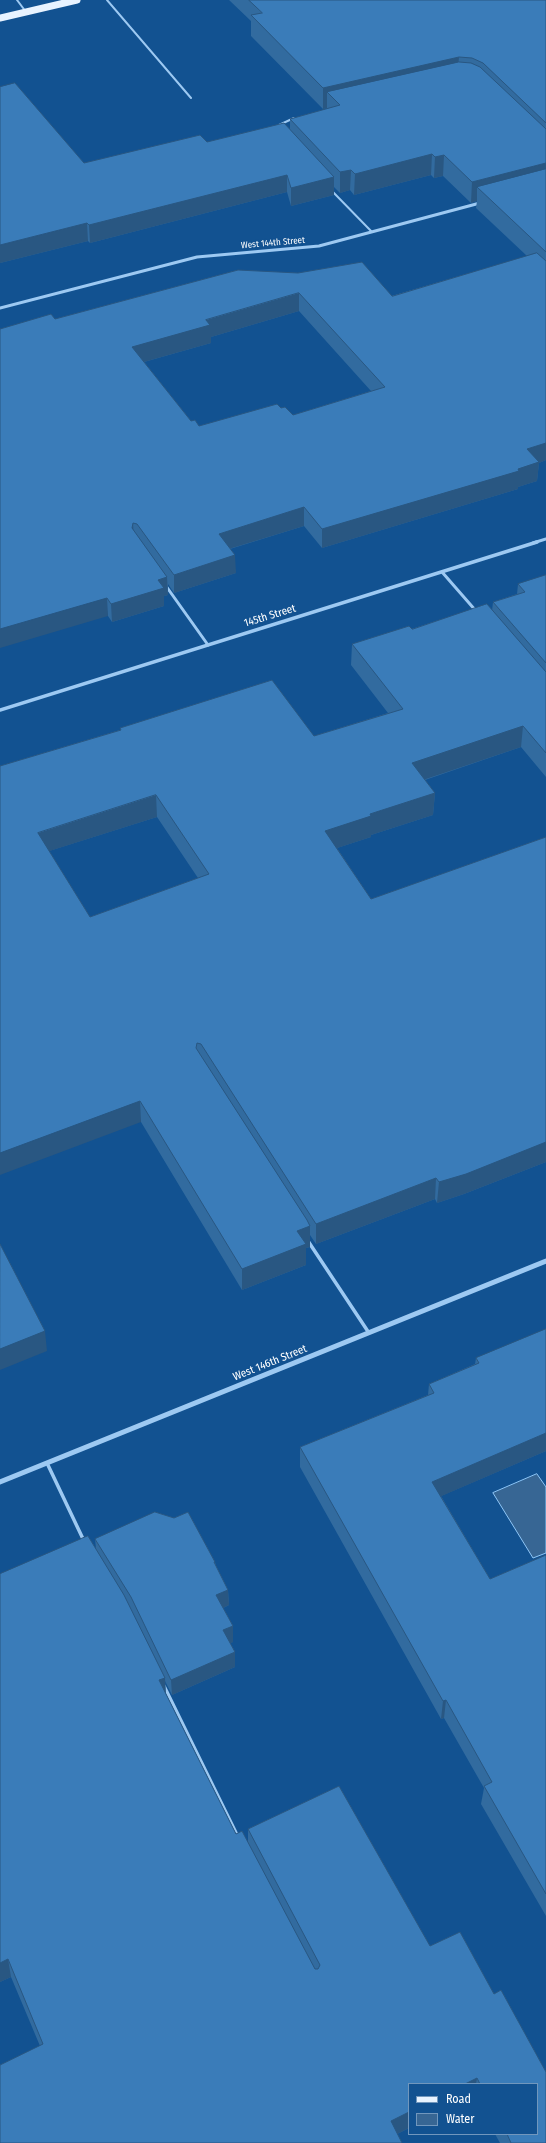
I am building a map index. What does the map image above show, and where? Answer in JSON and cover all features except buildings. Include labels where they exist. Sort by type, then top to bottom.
[{"type":"main road","points":[[0,18],[77,0]]},
{"type":"street","name":"West 144th Street","points":[[0,308],[197,257],[319,246],[485,202]]},
{"type":"street","name":"145th Street","points":[[0,710],[546,540]]},
{"type":"street","name":"West 146th Street","points":[[0,1482],[545,1262]]},
{"type":"lane","points":[[17,0],[26,12]]},
{"type":"lane","points":[[107,0],[191,98]]},
{"type":"lane","points":[[278,130],[279,126],[285,121],[300,116]]},
{"type":"lane","points":[[328,186],[372,232]]},
{"type":"lane","points":[[442,572],[480,616]]},
{"type":"lane","points":[[162,582],[208,645]]},
{"type":"lane","points":[[306,1236],[369,1333]]},
{"type":"lane","points":[[47,1463],[77,1529],[89,1548]]},
{"type":"lane","points":[[160,1679],[241,1842]]},
{"type":"water","points":[[537,1474],[546,1487],[546,1553],[533,1558],[493,1493]]}]
